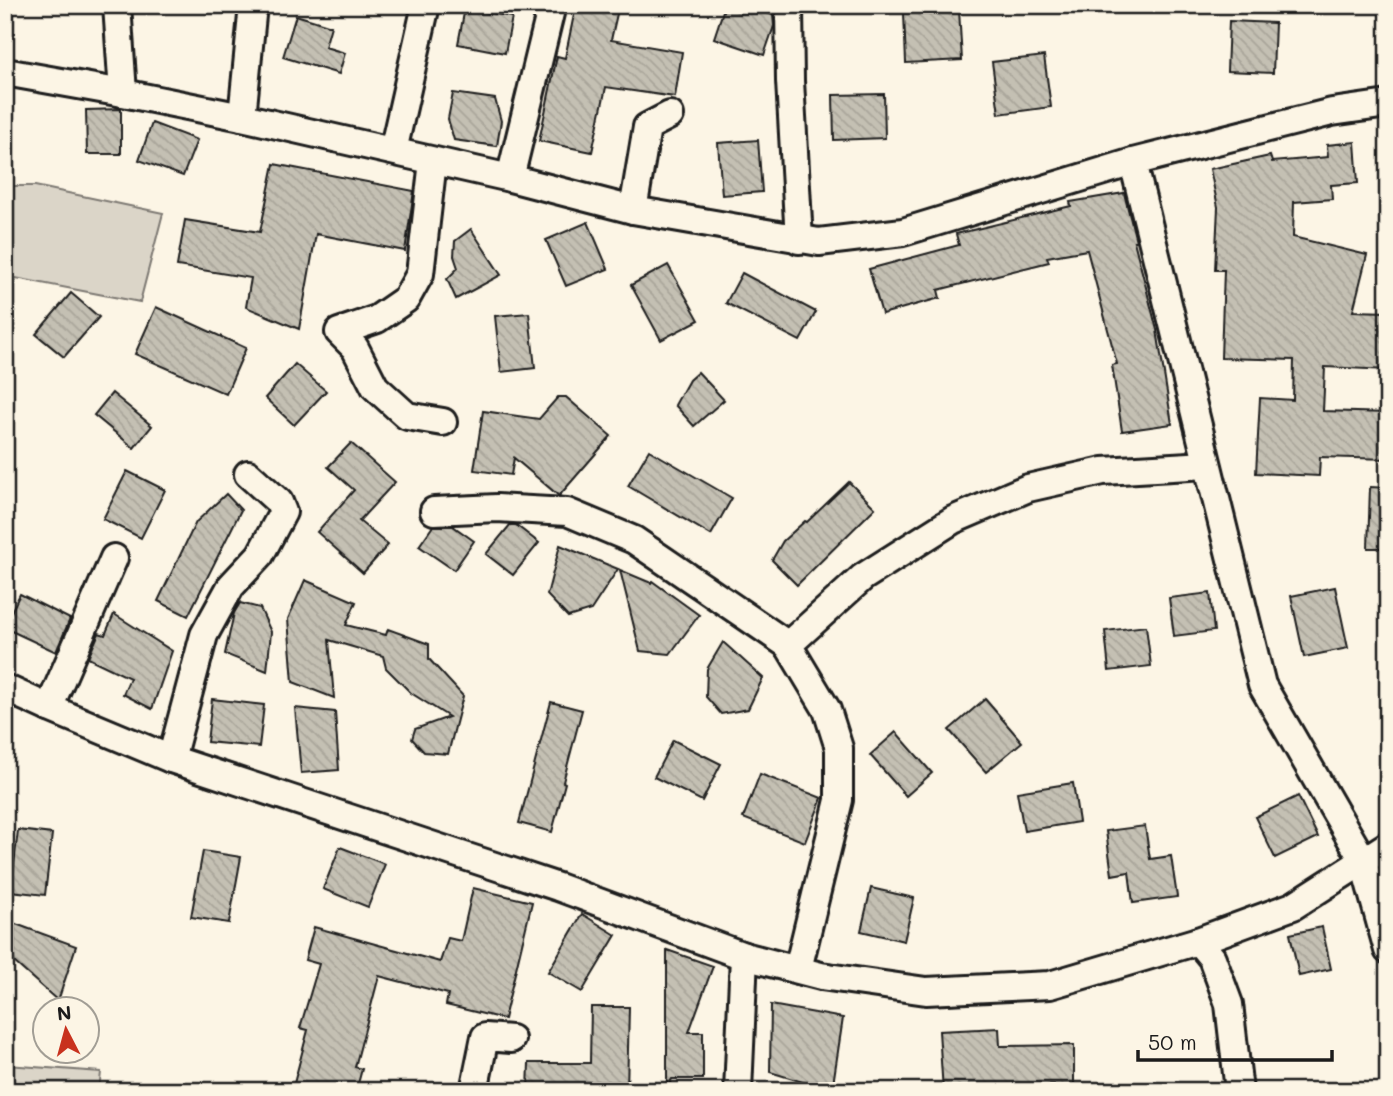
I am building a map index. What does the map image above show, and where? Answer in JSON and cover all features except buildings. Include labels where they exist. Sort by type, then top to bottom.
[{"type":"street","points":[[117,5],[122,93]]},
{"type":"street","points":[[242,117],[253,5]]},
{"type":"street","points":[[393,151],[426,5]]},
{"type":"street","points":[[510,178],[552,5]]},
{"type":"street","points":[[789,5],[790,81],[799,240]]},
{"type":"street","points":[[5,72],[242,117],[510,178],[633,210],[819,242],[903,232],[1133,162],[1332,112],[1388,104]]},
{"type":"street","points":[[633,210],[647,127],[670,115]]},
{"type":"street","points":[[433,161],[420,274],[406,299],[377,318],[339,332],[355,348],[375,387],[407,416],[443,422]]},
{"type":"street","points":[[1133,162],[1262,685],[1363,860],[1388,950]]},
{"type":"street","points":[[788,645],[863,577],[953,520],[1028,488],[1103,471],[1207,465]]},
{"type":"street","points":[[171,759],[204,635],[231,586],[260,555],[283,512],[279,502],[248,474]]},
{"type":"street","points":[[434,511],[497,508],[568,512],[634,540],[788,645],[827,710],[839,748],[839,800],[798,970]]},
{"type":"street","points":[[49,708],[114,558]]},
{"type":"street","points":[[5,688],[171,759],[558,887],[744,956],[821,976],[926,991],[1050,985],[1198,941],[1293,906],[1388,845]]},
{"type":"street","points":[[1198,941],[1212,958],[1229,1004],[1239,1091]]},
{"type":"street","points":[[738,1091],[744,956]]},
{"type":"street","points":[[474,1091],[485,1037],[511,1039]]},
{"type":"shaded area","points":[[5,186],[35,186],[163,213],[140,302],[16,278],[5,299]]},
{"type":"shaded area","points":[[5,1062],[7,1065],[101,1072],[99,1091],[5,1091]]}]
